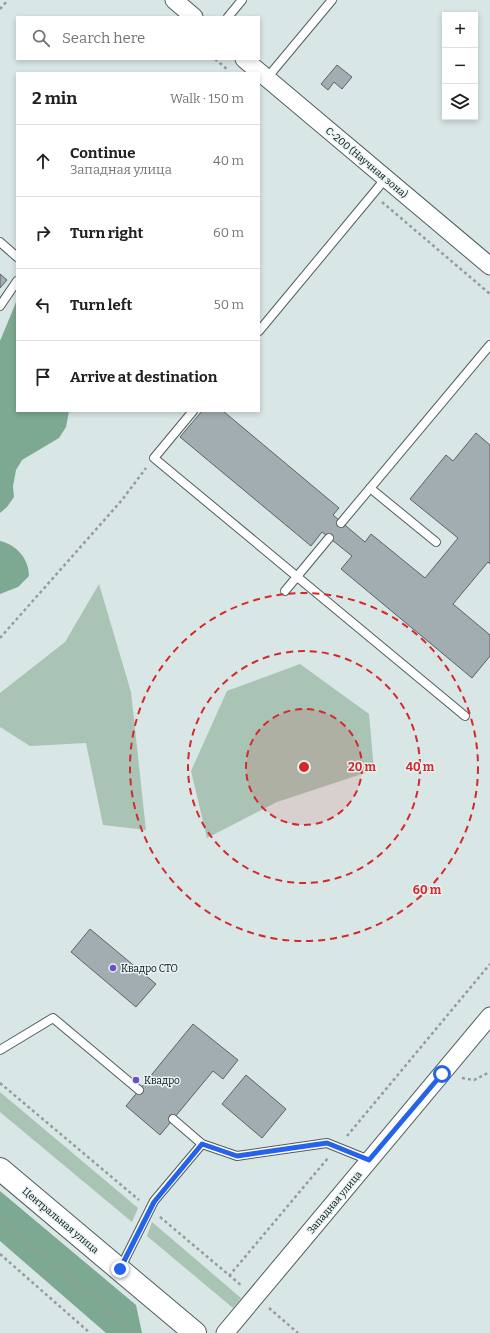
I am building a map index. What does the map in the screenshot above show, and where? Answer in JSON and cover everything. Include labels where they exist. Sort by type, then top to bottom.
[{"type":"main road","name":"Центральная улица","points":[[0,1169],[195,1333]]},
{"type":"street","points":[[174,0],[193,16]]},
{"type":"street","name":"С-200 (Научная зона)","points":[[245,60],[259,72]]},
{"type":"street","name":"С-200 (Научная зона)","points":[[260,73],[490,266]]},
{"type":"street","name":"Западная улица","points":[[225,1333],[490,1016]]},
{"type":"lane","points":[[229,16],[242,0]]},
{"type":"lane","points":[[266,78],[332,0]]},
{"type":"lane","points":[[260,330],[386,178]]},
{"type":"lane","points":[[0,242],[16,256]]},
{"type":"lane","points":[[0,306],[16,282]]},
{"type":"lane","points":[[341,522],[490,345]]},
{"type":"lane","points":[[191,412],[154,458],[296,578],[465,716]]},
{"type":"lane","points":[[370,488],[436,542]]},
{"type":"lane","points":[[285,591],[329,538]]},
{"type":"lane","points":[[0,1050],[53,1018],[139,1090]]},
{"type":"lane","points":[[173,1119],[202,1144],[237,1156],[327,1143],[369,1160]]},
{"type":"lane","points":[[120,1269],[154,1202],[202,1144]]},
{"type":"path","points":[[0,9],[8,0]]},
{"type":"path","points":[[216,60],[231,72]]},
{"type":"path","points":[[0,638],[122,500],[154,458]]},
{"type":"path","points":[[230,1276],[490,964]]},
{"type":"path","points":[[442,1074],[474,1080],[490,1072]]},
{"type":"path","points":[[0,1083],[298,1333]]},
{"type":"path","points":[[0,1217],[134,1333]]},
{"type":"path","points":[[0,1254],[90,1333]]},
{"type":"green space","points":[[16,302],[16,412],[69,412],[66,427],[59,438],[22,460],[16,470],[13,486],[14,497],[7,507],[0,513],[0,341]]},
{"type":"green space","points":[[0,541],[17,549],[27,564],[29,576],[18,587],[0,594]]},
{"type":"green space","points":[[99,584],[131,692],[146,830],[103,825],[86,743],[30,746],[0,727],[0,693],[65,642]]},
{"type":"green space","points":[[300,664],[369,714],[374,770],[277,802],[207,838],[191,771],[227,691]]},
{"type":"green space","points":[[0,1092],[138,1208],[132,1222],[0,1112]]},
{"type":"green space","points":[[0,1191],[136,1305],[142,1333],[106,1333],[0,1241]]},
{"type":"green space","points":[[152,1222],[241,1298],[233,1308],[147,1236]]},
{"type":"building","points":[[337,65],[352,77],[342,89],[334,82],[328,90],[321,84]]},
{"type":"building","points":[[0,274],[7,280],[0,288]]},
{"type":"building","points":[[201,412],[224,412],[339,508],[333,515],[365,542],[371,534],[425,578],[458,538],[410,499],[446,455],[453,461],[476,433],[490,445],[490,564],[488,562],[453,604],[490,635],[490,656],[472,678],[341,569],[352,556],[322,532],[311,546],[180,437]]},
{"type":"building","name":"Квадро СТО","points":[[90,929],[156,984],[136,1007],[71,952]]},
{"type":"building","points":[[193,1024],[238,1060],[223,1079],[213,1071],[160,1135],[126,1106]]},
{"type":"building","points":[[246,1075],[286,1109],[262,1138],[222,1104]]},
{"type":"place","name":"Квадро СТО","points":[[113,968]]},
{"type":"place","name":"Квадро","points":[[136,1080]]},
{"type":"route","points":[[120,1269],[154,1202],[202,1144],[237,1156],[327,1143],[369,1160],[442,1074]]}]
